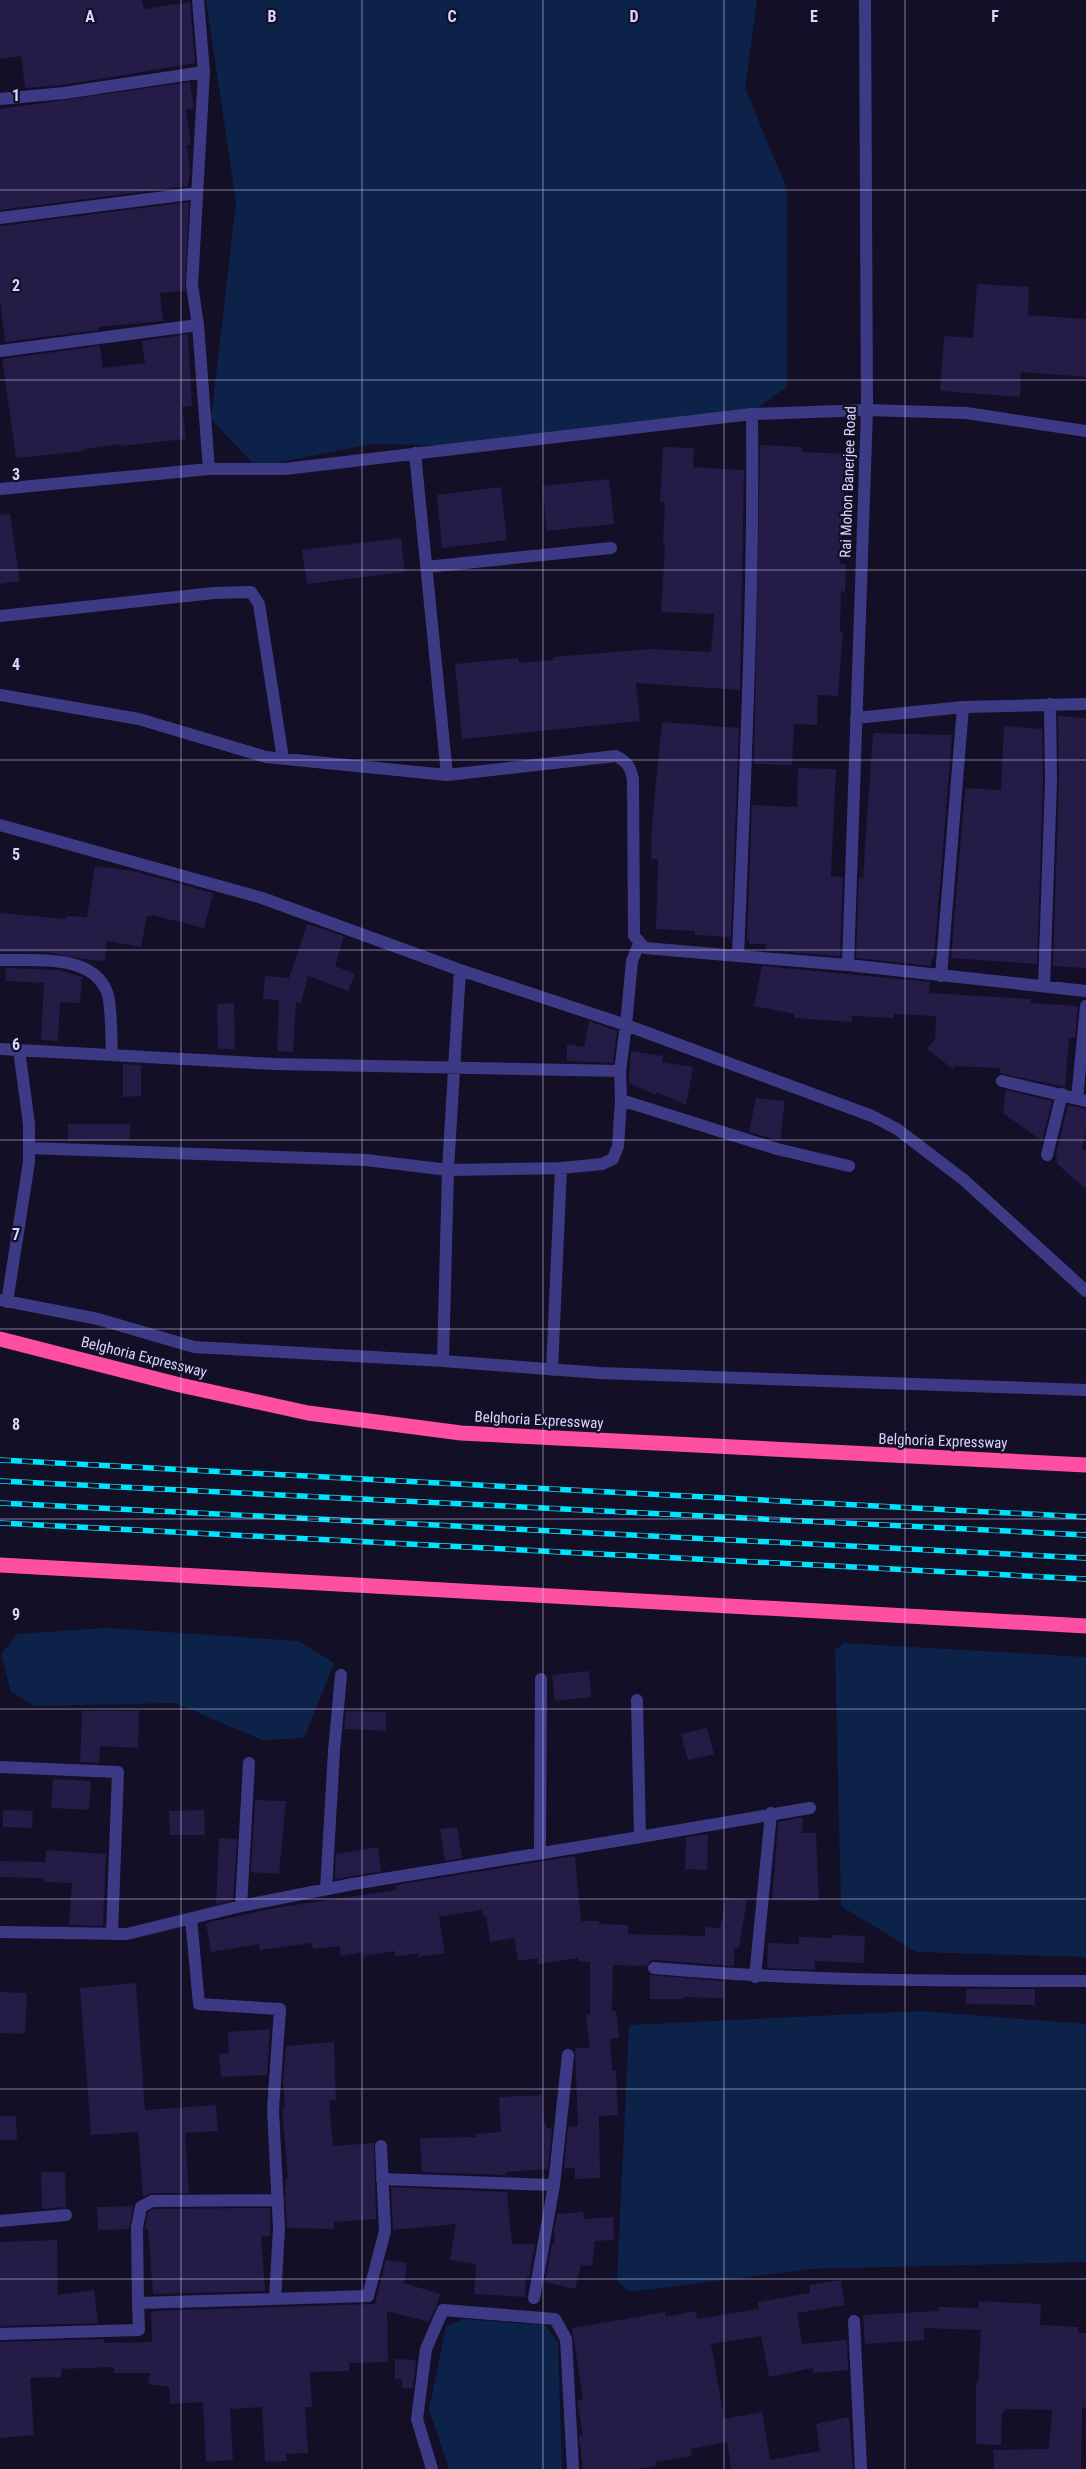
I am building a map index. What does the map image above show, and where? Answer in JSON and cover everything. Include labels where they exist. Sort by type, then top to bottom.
[{"type":"highway","name":"Belghoria Expressway","points":[[0,1339],[180,1385],[308,1413],[442,1431],[843,1454],[1086,1465]]},
{"type":"highway","points":[[0,1565],[1086,1626]]},
{"type":"street","points":[[198,0],[204,72],[192,285],[198,325],[209,468]]},
{"type":"street","name":"Rai Mohon Banerjee Road","points":[[848,965],[867,410],[865,0]]},
{"type":"street","points":[[0,99],[64,93],[204,72]]},
{"type":"street","points":[[0,218],[197,193]]},
{"type":"street","points":[[0,351],[198,325]]},
{"type":"street","points":[[0,488],[209,468],[285,469],[752,414],[867,410],[966,413],[1086,431]]},
{"type":"street","points":[[738,956],[751,602],[752,414]]},
{"type":"street","points":[[414,454],[446,775]]},
{"type":"street","points":[[426,567],[611,548]]},
{"type":"street","points":[[0,616],[214,593],[251,592],[259,604],[283,759]]},
{"type":"street","points":[[0,695],[138,719],[266,757],[283,759],[446,775],[616,756],[630,766],[633,779],[633,926],[634,936],[639,944],[645,948],[848,965],[1086,991]]},
{"type":"street","points":[[1044,986],[1052,781],[1050,704]]},
{"type":"street","points":[[856,718],[963,707],[1086,704]]},
{"type":"street","points":[[941,976],[963,707]]},
{"type":"street","points":[[0,825],[262,898],[460,970],[626,1025],[872,1116],[897,1129],[964,1180],[1086,1290]]},
{"type":"street","points":[[29,1148],[366,1160],[448,1170],[561,1168],[602,1164],[614,1159],[618,1146],[621,1100],[620,1071],[632,962],[639,944]]},
{"type":"street","points":[[0,960],[75,963],[96,976],[107,993],[112,1054]]},
{"type":"street","points":[[443,1361],[448,1170],[460,970]]},
{"type":"street","points":[[1002,1081],[1081,1100],[1086,1006]]},
{"type":"street","points":[[0,1049],[274,1064],[620,1071]]},
{"type":"street","points":[[19,1050],[29,1124],[29,1162],[4,1301],[98,1319],[194,1347],[443,1361],[609,1374],[1086,1390]]},
{"type":"street","points":[[1047,1155],[1062,1094]]},
{"type":"street","points":[[621,1100],[777,1148],[849,1166]]},
{"type":"street","points":[[552,1370],[561,1168]]},
{"type":"street","points":[[326,1889],[340,1675]]},
{"type":"street","points":[[540,1852],[541,1679]]},
{"type":"street","points":[[637,1700],[640,1838]]},
{"type":"street","points":[[241,1906],[250,1763]]},
{"type":"street","points":[[0,1767],[118,1772],[112,1934]]},
{"type":"street","points":[[0,1932],[127,1934],[241,1906],[326,1889],[540,1852],[640,1838],[771,1813],[810,1808]]},
{"type":"street","points":[[755,1977],[771,1813]]},
{"type":"street","points":[[191,1919],[199,2004],[280,2009],[273,2110],[278,2200],[275,2299]]},
{"type":"street","points":[[654,1968],[755,1977],[885,1981],[1086,1981]]},
{"type":"street","points":[[534,2298],[554,2185],[568,2055]]},
{"type":"street","points":[[138,2303],[368,2296],[385,2231],[381,2146]]},
{"type":"street","points":[[382,2179],[554,2185]]},
{"type":"street","points":[[0,2334],[139,2330],[137,2227],[141,2207],[152,2201],[278,2200]]},
{"type":"street","points":[[0,2221],[66,2215]]},
{"type":"street","points":[[432,2469],[417,2419],[426,2349],[444,2310],[554,2319],[566,2339],[573,2469]]},
{"type":"street","points":[[854,2321],[861,2469]]},
{"type":"water","points":[[206,0],[757,0],[745,88],[787,189],[787,387],[738,421],[516,447],[371,444],[256,467],[211,419],[236,202]]},
{"type":"water","points":[[106,1628],[299,1641],[334,1663],[304,1738],[262,1740],[175,1703],[35,1706],[11,1692],[1,1654],[17,1634]]},
{"type":"water","points":[[844,1643],[1086,1657],[1086,1957],[916,1952],[841,1906],[835,1650]]},
{"type":"water","points":[[921,2011],[1086,2024],[1086,2262],[810,2269],[630,2292],[617,2281],[629,2025]]},
{"type":"water","points":[[464,2319],[545,2325],[558,2342],[562,2469],[449,2469],[429,2409],[446,2326]]},
{"type":"building","points":[[0,0],[142,0],[144,9],[190,2],[195,63],[63,85],[25,88],[21,56],[0,59]]},
{"type":"building","points":[[190,82],[194,108],[186,110],[191,145],[187,145],[190,172],[188,186],[0,210],[0,109]]},
{"type":"building","points":[[189,202],[185,291],[160,293],[163,321],[98,327],[98,330],[5,342],[0,300],[0,226]]},
{"type":"building","points":[[977,284],[1029,287],[1028,315],[1086,319],[1086,377],[1021,372],[1020,397],[940,391],[944,336],[973,338]]},
{"type":"building","points":[[188,334],[192,406],[182,407],[186,439],[121,446],[120,444],[84,449],[85,451],[16,458],[2,359],[100,346],[103,368],[145,363],[142,341]]},
{"type":"building","points":[[760,445],[802,447],[802,452],[850,454],[848,491],[844,491],[841,524],[840,564],[846,564],[845,592],[841,591],[840,631],[843,632],[838,696],[818,695],[817,725],[794,724],[792,765],[754,764]]},
{"type":"building","points":[[663,447],[694,448],[693,467],[744,470],[740,690],[636,683],[640,721],[462,739],[455,664],[518,658],[519,663],[554,660],[553,657],[651,649],[711,652],[714,614],[661,612],[665,546],[663,546],[665,502],[660,502]]},
{"type":"building","points":[[609,479],[614,524],[547,531],[542,486]]},
{"type":"building","points":[[501,487],[507,540],[442,548],[437,495]]},
{"type":"building","points":[[10,514],[20,581],[0,584],[0,515]]},
{"type":"building","points":[[401,538],[405,572],[307,584],[302,550]]},
{"type":"building","points":[[1058,716],[1086,718],[1086,968],[1053,966],[1059,781]]},
{"type":"building","points":[[662,722],[739,728],[731,937],[695,935],[695,931],[656,929],[658,859],[651,859],[652,822]]},
{"type":"building","points":[[1004,726],[1042,729],[1043,781],[1037,964],[951,958],[965,788],[1001,790]]},
{"type":"building","points":[[873,733],[952,735],[934,958],[932,958],[931,966],[856,958],[859,877],[863,878]]},
{"type":"building","points":[[798,768],[836,769],[831,876],[843,877],[840,956],[765,950],[766,944],[749,944],[749,939],[747,939],[752,805],[797,807]]},
{"type":"building","points":[[95,866],[133,871],[213,893],[204,928],[152,915],[151,917],[147,916],[141,947],[107,941],[105,961],[46,952],[0,952],[0,913],[66,919],[66,916],[87,917]]},
{"type":"building","points":[[307,924],[344,936],[335,966],[355,974],[348,991],[308,976],[301,1004],[296,1002],[293,1052],[277,1051],[279,1000],[263,999],[265,976],[289,978]]},
{"type":"building","points":[[762,966],[930,982],[929,993],[1031,999],[1031,1003],[1078,1006],[1075,1038],[1069,1037],[1065,1087],[1000,1073],[1000,1068],[955,1066],[953,1069],[927,1049],[935,1039],[936,1016],[894,1014],[894,1018],[852,1016],[852,1022],[794,1018],[794,1014],[754,1006]]},
{"type":"building","points":[[6,968],[59,970],[82,977],[80,1003],[60,1002],[58,1041],[41,1040],[44,983],[5,981]]},
{"type":"building","points":[[234,1003],[235,1049],[218,1049],[217,1004]]},
{"type":"building","points":[[589,1021],[617,1031],[613,1063],[567,1061],[567,1044],[584,1047]]},
{"type":"building","points":[[631,1051],[663,1056],[662,1062],[693,1067],[686,1105],[657,1092],[656,1095],[629,1083]]},
{"type":"building","points":[[123,1064],[141,1065],[141,1096],[123,1097]]},
{"type":"building","points":[[1006,1090],[1052,1101],[1042,1141],[1003,1113]]},
{"type":"building","points":[[756,1098],[785,1101],[780,1141],[749,1132]]},
{"type":"building","points":[[1068,1105],[1086,1109],[1086,1130],[1082,1150],[1086,1150],[1086,1189],[1057,1164],[1056,1154]]},
{"type":"building","points":[[68,1124],[130,1124],[130,1140],[68,1141]]},
{"type":"building","points":[[589,1671],[591,1697],[555,1701],[552,1675]]},
{"type":"building","points":[[82,1711],[139,1711],[138,1748],[100,1746],[99,1763],[80,1762]]},
{"type":"building","points":[[346,1711],[386,1712],[386,1731],[344,1729]]},
{"type":"building","points":[[707,1728],[714,1754],[688,1760],[681,1734]]},
{"type":"building","points":[[53,1779],[91,1781],[89,1810],[51,1808]]},
{"type":"building","points":[[255,1800],[286,1801],[279,1874],[251,1872]]},
{"type":"building","points":[[3,1810],[33,1811],[32,1828],[3,1827]]},
{"type":"building","points":[[204,1810],[205,1835],[170,1835],[169,1811]]},
{"type":"building","points":[[803,1817],[802,1833],[816,1833],[819,1901],[772,1900],[778,1822]]},
{"type":"building","points":[[457,1827],[462,1858],[445,1861],[440,1829]]},
{"type":"building","points":[[708,1835],[707,1870],[685,1869],[686,1837]]},
{"type":"building","points":[[219,1838],[237,1839],[233,1900],[216,1904]]},
{"type":"building","points":[[378,1847],[381,1871],[335,1879],[336,1854]]},
{"type":"building","points":[[46,1850],[106,1854],[103,1926],[69,1925],[72,1883],[44,1882],[44,1878],[0,1877],[0,1861],[45,1862]]},
{"type":"building","points":[[575,1856],[581,1921],[599,1921],[599,1924],[628,1925],[628,1934],[705,1936],[705,1927],[720,1928],[726,1897],[747,1900],[739,1948],[734,1947],[734,1966],[655,1960],[650,1961],[646,1966],[613,1965],[612,2011],[616,2011],[619,2038],[610,2039],[612,2071],[616,2071],[618,2115],[599,2116],[600,2178],[575,2179],[575,2168],[564,2168],[568,2127],[578,2126],[575,2048],[590,2048],[586,2015],[590,2014],[590,1962],[578,1961],[578,1958],[538,1964],[538,1958],[518,1961],[514,1938],[490,1942],[486,1916],[483,1916],[482,1910],[439,1917],[445,1953],[418,1957],[418,1953],[395,1957],[395,1951],[363,1956],[363,1952],[341,1956],[339,1946],[313,1949],[312,1943],[260,1950],[259,1944],[211,1952],[206,1923],[275,1908],[396,1890],[396,1885]]},
{"type":"building","points":[[833,1935],[865,1936],[864,1963],[815,1961],[815,1970],[767,1968],[768,1943],[799,1944],[799,1937],[833,1938]]},
{"type":"building","points":[[650,1975],[724,1981],[723,1998],[683,1997],[683,1999],[650,1999]]},
{"type":"building","points":[[136,1983],[145,2110],[216,2105],[218,2131],[185,2133],[189,2193],[152,2193],[143,2197],[138,2132],[91,2135],[80,1988]]},
{"type":"building","points":[[966,1989],[1035,1989],[1035,2005],[966,2004]]},
{"type":"building","points":[[0,1992],[27,1993],[25,2034],[0,2033]]},
{"type":"building","points":[[270,2029],[267,2075],[221,2077],[219,2054],[229,2053],[228,2032]]},
{"type":"building","points":[[334,2042],[336,2100],[329,2101],[333,2146],[374,2143],[376,2219],[334,2222],[334,2229],[287,2228],[285,2193],[286,2178],[288,2178],[282,2108],[285,2108],[283,2081],[286,2046]]},
{"type":"building","points":[[542,2095],[544,2123],[546,2123],[546,2128],[552,2128],[548,2169],[505,2172],[506,2175],[422,2172],[420,2138],[476,2137],[475,2134],[501,2132],[499,2097]]},
{"type":"building","points":[[0,2116],[16,2116],[17,2140],[0,2140]]},
{"type":"building","points":[[41,2172],[65,2172],[66,2207],[42,2209]]},
{"type":"building","points":[[391,2187],[507,2192],[512,2244],[535,2244],[529,2278],[526,2277],[525,2297],[474,2294],[476,2264],[450,2260],[456,2224],[393,2230]]},
{"type":"building","points":[[133,2206],[129,2229],[98,2230],[97,2207]]},
{"type":"building","points":[[270,2208],[270,2236],[261,2237],[265,2291],[153,2294],[148,2229],[145,2229],[148,2212],[154,2209]]},
{"type":"building","points":[[583,2212],[584,2219],[613,2217],[614,2240],[595,2241],[592,2266],[581,2265],[575,2289],[545,2282],[552,2244],[555,2244],[554,2231],[557,2214]]},
{"type":"building","points":[[57,2240],[58,2295],[94,2290],[98,2323],[0,2326],[0,2242]]},
{"type":"building","points":[[386,2260],[407,2263],[404,2283],[440,2294],[437,2305],[429,2322],[387,2311],[388,2362],[349,2363],[349,2371],[310,2372],[312,2407],[305,2407],[308,2453],[286,2454],[287,2461],[265,2462],[262,2407],[230,2409],[233,2460],[206,2462],[203,2402],[170,2404],[169,2387],[148,2384],[150,2373],[114,2373],[114,2367],[61,2369],[61,2377],[30,2378],[34,2435],[0,2438],[0,2342],[104,2339],[104,2343],[152,2342],[151,2313],[154,2313],[154,2311],[375,2304]]},
{"type":"building","points":[[841,2280],[845,2305],[797,2313],[802,2344],[847,2340],[848,2370],[813,2373],[813,2368],[769,2377],[761,2336],[711,2344],[724,2419],[762,2412],[770,2460],[820,2451],[816,2424],[849,2417],[853,2469],[731,2469],[727,2442],[690,2449],[692,2456],[655,2462],[656,2466],[638,2469],[583,2469],[579,2436],[583,2435],[577,2400],[583,2399],[572,2328],[665,2312],[666,2317],[696,2311],[697,2319],[759,2309],[758,2302],[810,2293],[809,2285]]},
{"type":"building","points":[[979,2301],[1041,2304],[1040,2325],[1078,2327],[1078,2333],[1086,2333],[1086,2408],[1082,2407],[1081,2469],[994,2469],[993,2450],[1049,2449],[1052,2410],[1005,2409],[1005,2412],[1002,2412],[1001,2445],[976,2444],[976,2383],[978,2383],[981,2330],[924,2328],[924,2340],[865,2344],[863,2315],[938,2311],[938,2307],[979,2308]]},
{"type":"building","points":[[395,2359],[416,2360],[413,2388],[402,2388],[402,2379],[395,2379]]},
{"type":"railway","points":[[0,1460],[1086,1517]]},
{"type":"railway","points":[[0,1481],[1086,1535]]},
{"type":"railway","points":[[0,1503],[1086,1558]]},
{"type":"railway","points":[[0,1523],[1086,1579]]}]
